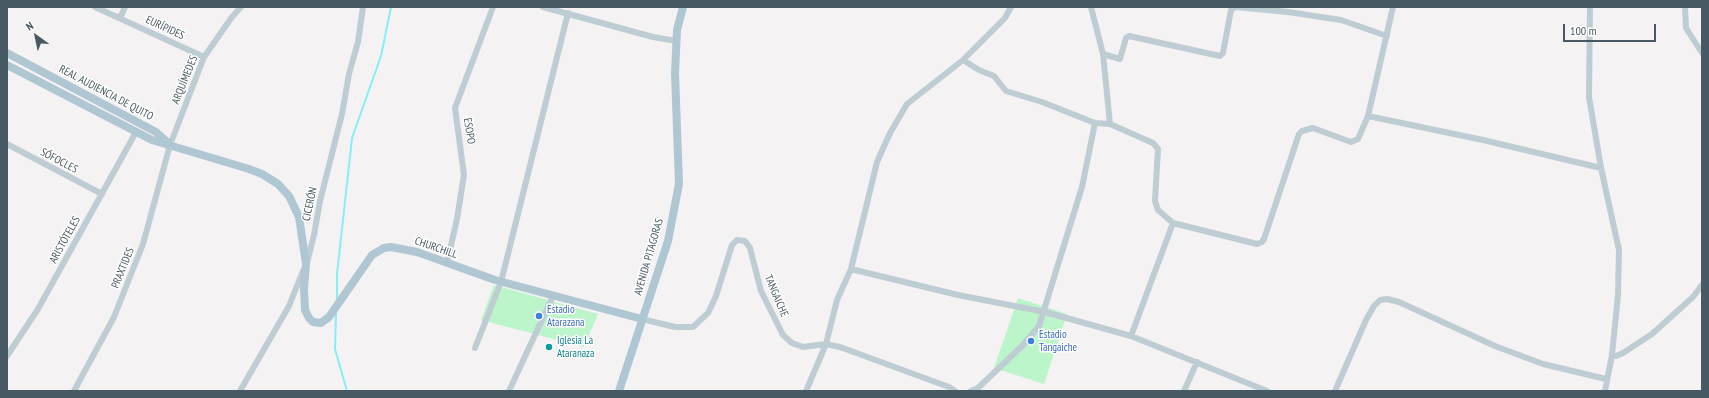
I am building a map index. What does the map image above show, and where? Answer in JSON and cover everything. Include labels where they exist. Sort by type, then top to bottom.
[{"type":"main road","name":"AVENIDA PITAGORAS","points":[[620,391],[668,241],[679,184],[675,73],[677,30],[683,7]]},
{"type":"main road","name":"REAL AUDIENCIA DE QUITO","points":[[7,53],[156,132],[170,145]]},
{"type":"main road","name":"REAL AUDIENCIA DE QUITO","points":[[7,65],[152,140],[249,169],[262,174],[278,184],[289,196],[299,217],[306,264]]},
{"type":"main road","name":"CHURCHILL","points":[[306,264],[304,289],[305,310],[313,322],[321,323],[325,321],[333,312],[367,259],[377,251],[391,247],[417,252],[501,282],[642,319]]},
{"type":"street","name":"EURÍPIDES","points":[[95,7],[204,57]]},
{"type":"street","points":[[120,18],[125,7]]},
{"type":"street","name":"ARQUÍMEDES","points":[[170,145],[204,57],[232,17],[241,7]]},
{"type":"street","name":"CICERÓN","points":[[240,391],[290,306],[306,264],[342,114],[349,74],[358,42],[363,7]]},
{"type":"street","name":"ESOPO","points":[[447,262],[457,219],[464,175],[455,108],[494,7]]},
{"type":"street","points":[[543,7],[653,37],[676,41]]},
{"type":"street","points":[[806,391],[826,344],[837,300],[851,269],[876,162],[890,133],[906,104],[963,60],[1005,18],[1011,7]]},
{"type":"street","points":[[1091,7],[1103,54],[1110,124]]},
{"type":"street","points":[[1103,54],[1120,59],[1126,38],[1129,36],[1220,56],[1223,53],[1230,10],[1235,7],[1288,12],[1341,20],[1387,36]]},
{"type":"street","points":[[963,60],[979,70],[994,76],[1006,91],[1042,102],[1095,123],[1110,124],[1155,145],[1159,153],[1156,205],[1158,210],[1174,223],[1259,243],[1264,239],[1299,134],[1305,129],[1313,128],[1353,143],[1358,139],[1368,116],[1393,7]]},
{"type":"street","points":[[1590,7],[1589,97],[1601,168],[1619,250],[1618,295],[1612,355],[1606,379],[1605,391]]},
{"type":"street","points":[[1685,7],[1686,28],[1702,53]]},
{"type":"street","points":[[475,348],[501,282],[568,13]]},
{"type":"street","points":[[1368,116],[1483,140],[1601,168]]},
{"type":"street","points":[[971,391],[978,388],[1023,345],[1040,326],[1082,187],[1095,123]]},
{"type":"street","name":"ARISTÓTELES","points":[[7,356],[38,309],[136,132]]},
{"type":"street","name":"SÓFOCLES","points":[[7,144],[102,194]]},
{"type":"street","name":"PRAXTIDES","points":[[74,391],[114,317],[143,244],[170,145]]},
{"type":"street","points":[[1131,336],[1174,223]]},
{"type":"street","name":"TANGAICHE","points":[[642,319],[675,327],[693,327],[708,314],[716,296],[732,245],[737,240],[745,241],[750,248],[762,291],[783,335],[792,343],[804,347],[826,344],[840,347],[949,387],[954,391]]},
{"type":"street","points":[[851,269],[958,295],[1045,312],[1131,336],[1267,391]]},
{"type":"street","points":[[1612,355],[1616,356],[1623,353],[1647,337],[1693,297],[1702,285]]},
{"type":"street","points":[[509,391],[554,296]]},
{"type":"street","points":[[1335,391],[1368,315],[1380,300],[1388,299],[1399,302],[1495,346],[1543,364],[1606,379]]},
{"type":"street","points":[[1184,391],[1197,362]]},
{"type":"green space","points":[[494,285],[598,314],[584,347],[481,320]]},
{"type":"green space","points":[[1018,298],[1067,314],[1044,384],[994,368]]},
{"type":"waterway","points":[[337,301],[337,274],[352,138],[381,56],[391,7]]},
{"type":"waterway","points":[[336,312],[335,349],[347,391]]},
{"type":"place","name":"Estadio Atarazana","points":[[539,316]]},
{"type":"place","name":"Estadio Tangaiche","points":[[1031,341]]},
{"type":"place","name":"Iglesia La Ataranaza","points":[[549,347]]}]
